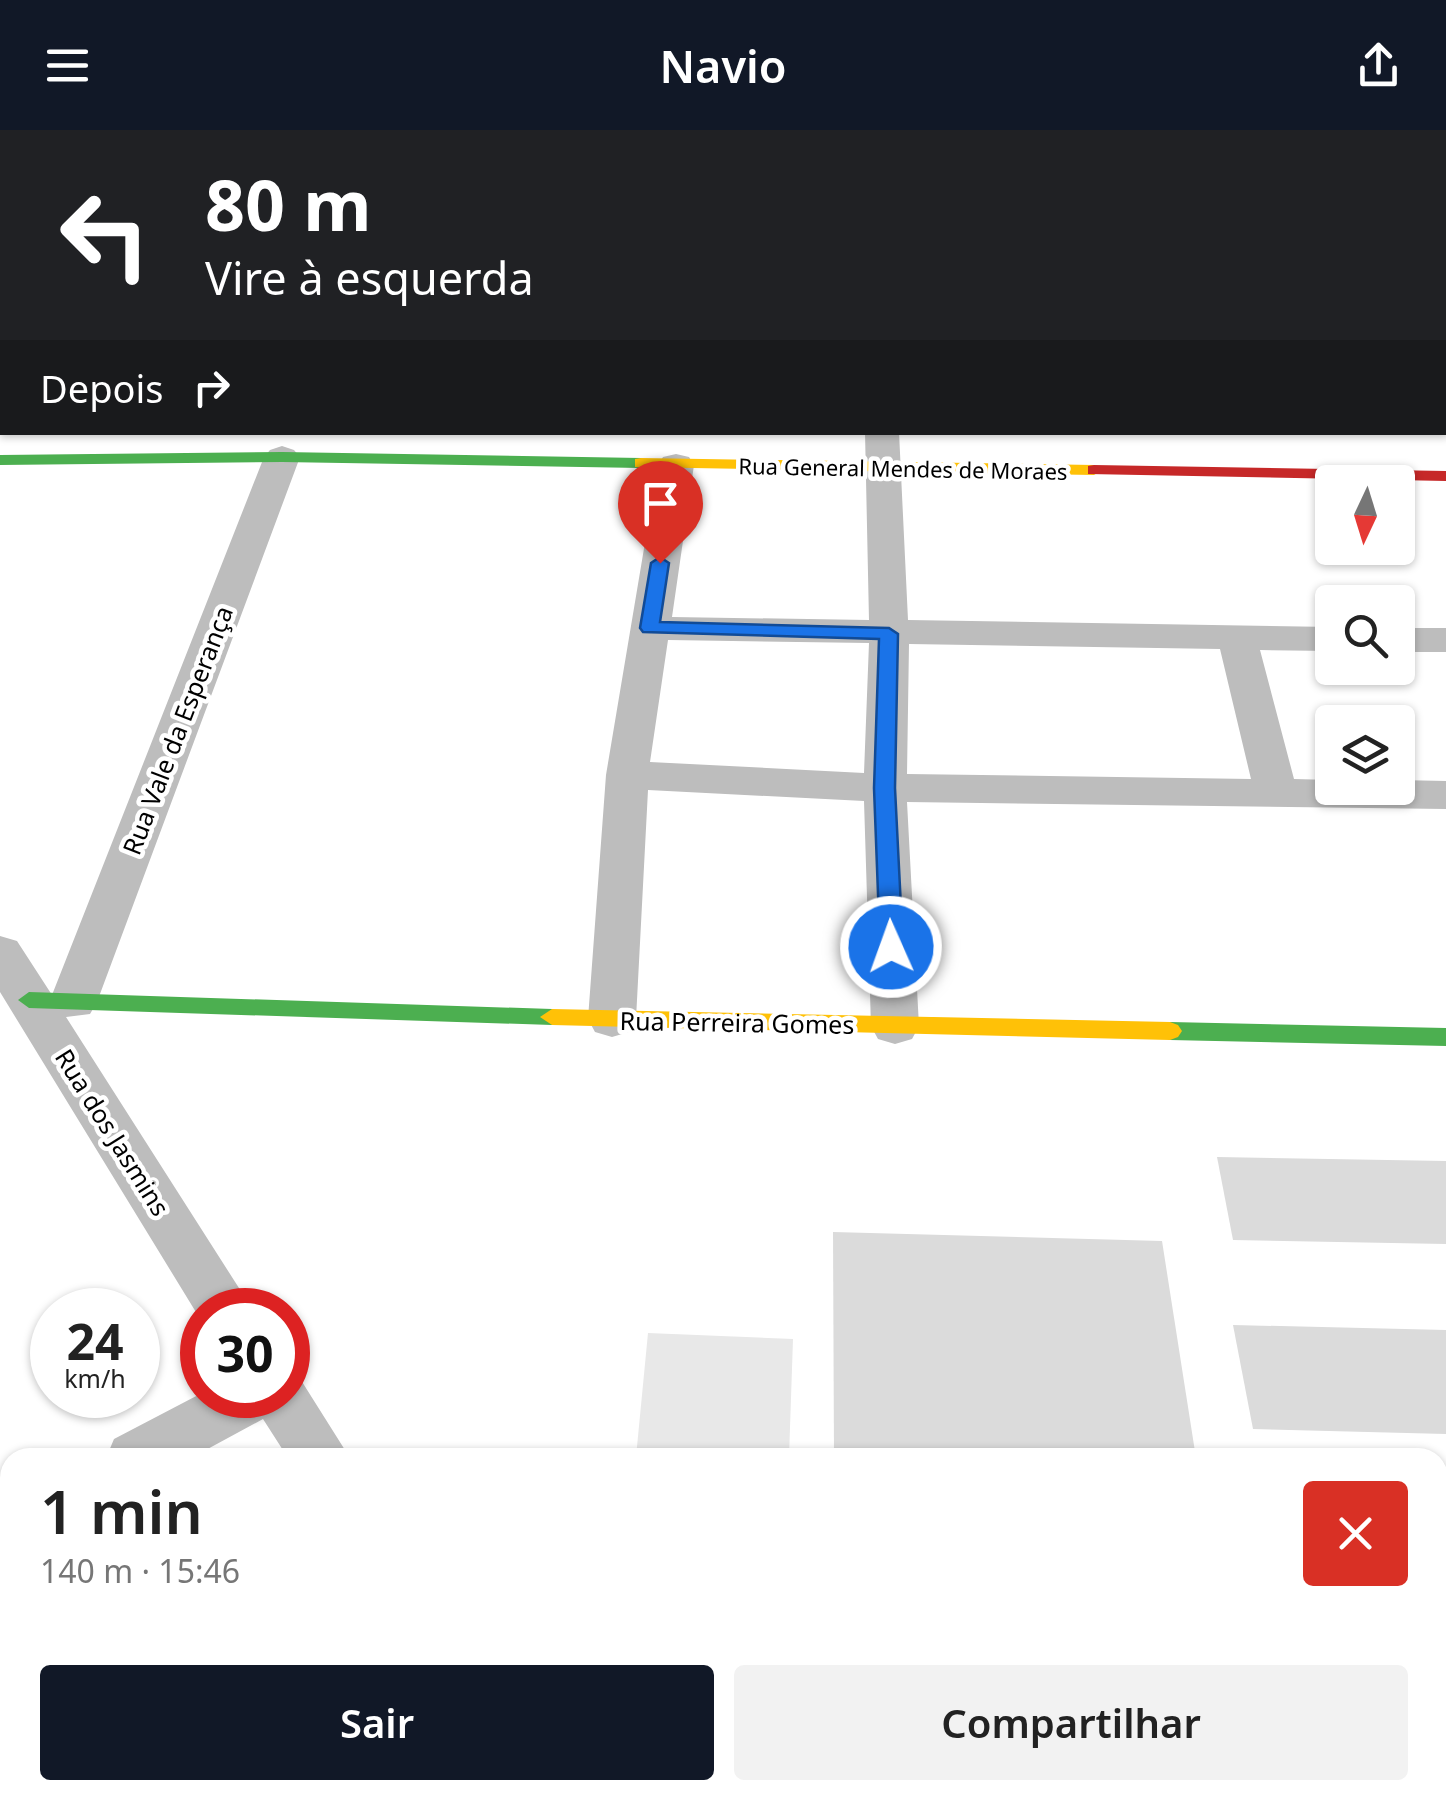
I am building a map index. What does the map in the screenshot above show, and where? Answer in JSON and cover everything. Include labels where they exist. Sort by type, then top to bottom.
[{"type":"street","name":"Rua General Mendes de Moraes","points":[[0,460],[282,457],[676,465],[883,450],[1446,476]]},
{"type":"street","points":[[883,450],[889,634],[885,788],[894,1026]]},
{"type":"street","name":"Rua Vale da Esperança","points":[[21,974],[282,457]]},
{"type":"street","points":[[612,1019],[627,775],[676,465]]},
{"type":"street","points":[[650,628],[1315,639]]},
{"type":"street","points":[[1237,638],[1276,791]]},
{"type":"street","points":[[1415,640],[1446,640]]},
{"type":"street","points":[[627,775],[885,788],[1446,794]]},
{"type":"street","name":"Rua Perreira Gomes","points":[[21,974],[612,1019],[1446,1037]]},
{"type":"street","name":"Rua dos Jasmins","points":[[21,974],[212,1288]]},
{"type":"street","points":[[153,1448],[210,1418]]},
{"type":"street","points":[[294,1418],[314,1448]]},
{"type":"shaded area","points":[[648,1333],[793,1339],[789,1448],[637,1448]]},
{"type":"building","points":[[1217,1157],[1446,1161],[1446,1244],[1233,1240]]},
{"type":"building","points":[[833,1232],[1162,1241],[1194,1448],[834,1448]]},
{"type":"building","points":[[1233,1325],[1446,1330],[1446,1434],[1253,1429]]},
{"type":"traffic: fast","points":[[0,460],[282,457],[641,463]]},
{"type":"traffic: fast","points":[[29,1000],[552,1017]]},
{"type":"traffic: fast","points":[[1170,1031],[1446,1037]]},
{"type":"traffic: slow","points":[[641,463],[1094,470]]},
{"type":"traffic: slow","points":[[552,1017],[1170,1031]]},
{"type":"traffic: jam","points":[[1094,470],[1446,476]]},
{"type":"route","points":[[660,563],[650,628],[889,634],[885,788],[891,947]]}]
